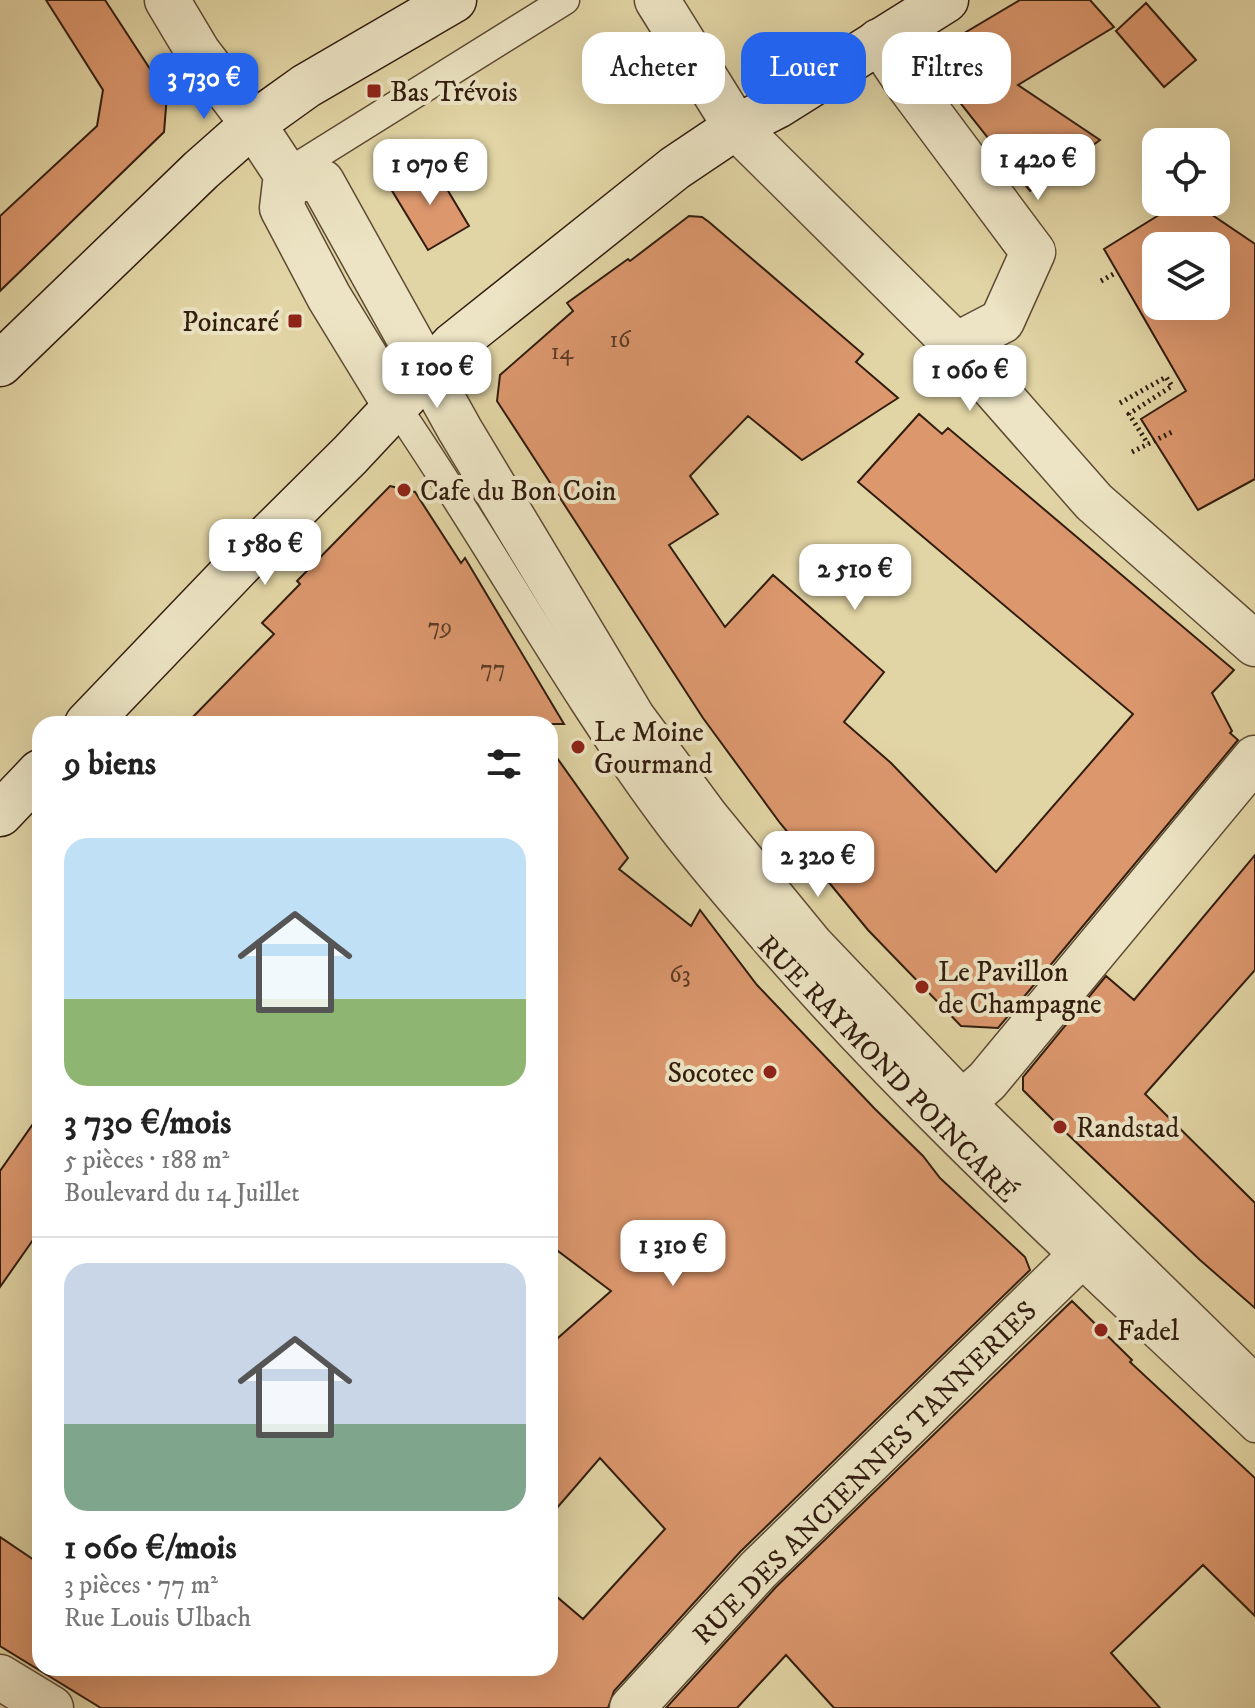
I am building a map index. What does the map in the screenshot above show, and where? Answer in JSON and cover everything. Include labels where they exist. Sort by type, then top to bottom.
[{"type":"street","points":[[167,0],[198,52],[253,124],[286,174]]},
{"type":"street","points":[[0,364],[201,170],[253,124],[306,86],[454,0]]},
{"type":"street","points":[[657,0],[736,127],[956,345],[1094,502],[1255,644]]},
{"type":"street","points":[[95,716],[453,345],[675,168],[736,127],[777,106],[946,0]]},
{"type":"street","points":[[879,41],[1033,252],[1002,321],[956,345]]},
{"type":"street","name":"RUE RAYMOND POINCARÉ","points":[[395,405],[329,297],[282,208],[286,174],[322,182],[460,430],[633,718],[707,818],[811,945],[962,1103],[1088,1249],[1255,1389]]},
{"type":"street","points":[[962,1103],[987,1081],[1255,758]]},
{"type":"street","points":[[0,814],[32,780]]},
{"type":"street","name":"RUE DES ANCIENNES TANNERIES","points":[[632,1708],[758,1570],[1088,1249]]},
{"type":"street","points":[[0,1677],[51,1708]]},
{"type":"lane","points":[[286,174],[565,0]]},
{"type":"lane","name":"RUE RAYMOND POINCARÉ","points":[[395,405],[432,458],[605,735],[664,819],[714,881],[889,1078],[1088,1249],[1255,1428]]},
{"type":"path","points":[[1101,281],[1117,272]]},
{"type":"path","points":[[1120,403],[1166,377],[1172,386],[1129,414],[1148,444]]},
{"type":"path","points":[[1132,452],[1172,432]]},
{"type":"building","points":[[46,0],[105,0],[167,95],[164,132],[0,291],[0,216],[97,126],[103,90]]},
{"type":"building","points":[[1020,0],[1090,0],[1114,27],[1018,85],[1100,140],[1030,191],[961,104],[1011,104],[1011,32],[966,32]]},
{"type":"building","points":[[1146,3],[1196,60],[1164,87],[1116,31]]},
{"type":"building","points":[[432,164],[469,226],[428,250],[391,189]]},
{"type":"building","points":[[689,216],[702,217],[709,222],[863,354],[856,362],[898,398],[802,460],[748,416],[690,476],[718,514],[669,545],[725,627],[773,575],[884,672],[844,722],[891,763],[996,872],[1133,714],[858,482],[919,414],[942,434],[948,428],[1234,670],[1212,693],[1232,731],[1230,733],[1238,740],[998,1028],[961,1026],[868,930],[780,823],[703,718],[497,401],[500,375],[573,311],[567,303]]},
{"type":"building","points":[[1157,216],[1214,216],[1255,244],[1255,479],[1198,510],[1141,419],[1186,391],[1145,320],[1230,320],[1230,232],[1142,232],[1142,315],[1104,249]]},
{"type":"building","points":[[390,486],[415,492],[461,563],[465,558],[564,724],[558,724],[558,716],[194,716],[274,634],[262,623],[300,584],[297,581]]},
{"type":"building","points":[[558,759],[628,858],[619,869],[691,926],[700,910],[757,985],[923,1156],[940,1178],[1025,1257],[1030,1270],[740,1552],[614,1691],[608,1708],[101,1708],[49,1676],[558,1676],[558,1598],[583,1619],[665,1529],[600,1458],[558,1507],[558,1338],[611,1291],[558,1251]]},
{"type":"building","points":[[1255,855],[1255,970],[1145,1094],[1255,1203],[1255,1308],[1060,1127],[1023,1090],[1023,1077],[1106,976],[1134,1000]]},
{"type":"building","points":[[32,1125],[32,1241],[0,1287],[0,1171]]},
{"type":"building","points":[[1072,1301],[1132,1360],[1130,1362],[1255,1478],[1255,1616],[1203,1565],[1111,1653],[1160,1708],[834,1708],[786,1655],[737,1708],[666,1708],[776,1587]]},
{"type":"building","points":[[0,1537],[32,1559],[32,1666],[0,1646]]},
{"type":"place","name":"Bas Trévois","points":[[374,91]]},
{"type":"place","name":"Poincaré","points":[[295,321]]},
{"type":"place","name":"Cafe du Bon Coin","points":[[404,490]]},
{"type":"place","name":"Le Moine Gourmand","points":[[578,747]]},
{"type":"place","name":"Le Pavillon de Champagne","points":[[922,987]]},
{"type":"place","name":"Socotec","points":[[770,1072]]},
{"type":"place","name":"Randstad","points":[[1060,1127]]},
{"type":"place","name":"Fadel","points":[[1101,1330]]}]
